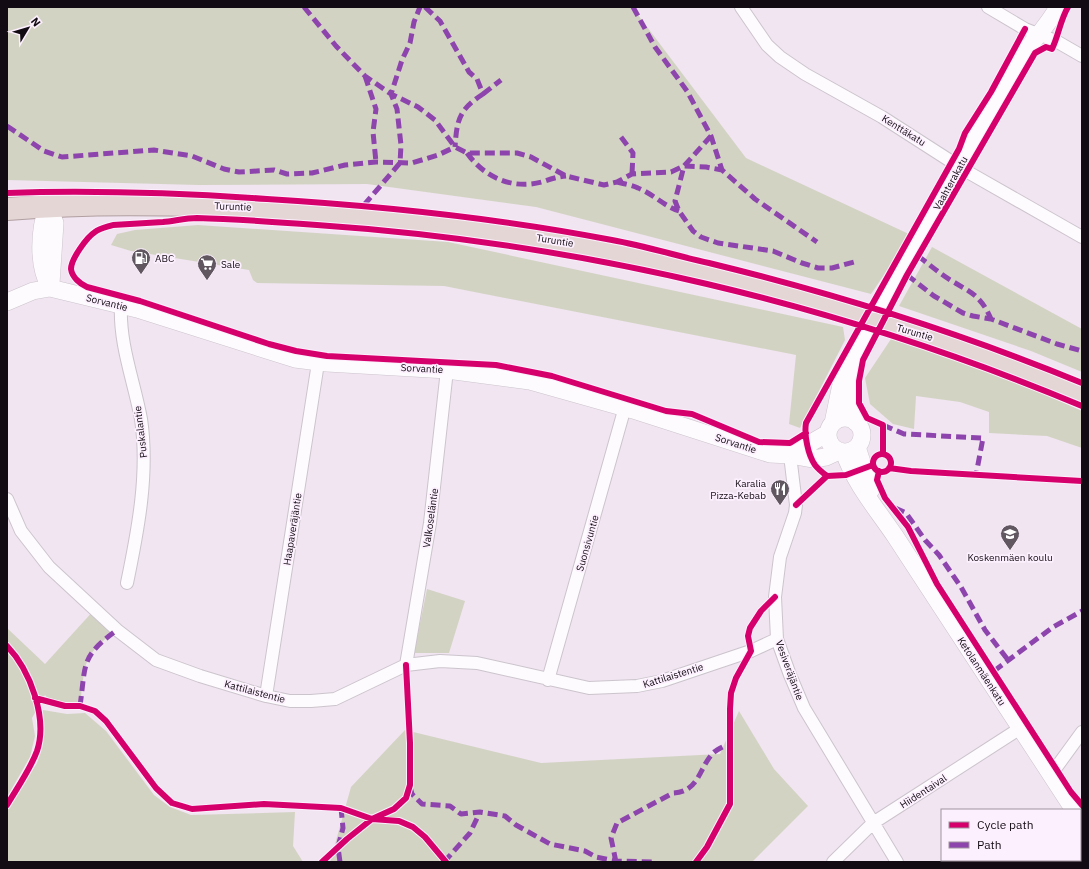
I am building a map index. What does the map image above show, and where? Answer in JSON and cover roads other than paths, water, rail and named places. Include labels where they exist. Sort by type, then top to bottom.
[{"type":"highway","name":"Turuntie","points":[[7,208],[48,206],[244,206],[465,226],[596,247],[704,272],[853,313],[946,341],[1028,372],[1082,395]]},
{"type":"main road","name":"Vaahterakatu","points":[[830,428],[844,370],[850,364],[1024,51],[1040,35],[1050,22],[1058,7]]},
{"type":"main road","points":[[48,206],[55,223],[52,279],[50,288]]},
{"type":"main road","name":"Sorvantie","points":[[7,302],[33,291],[50,288],[121,305],[276,354],[318,363],[447,370],[530,381],[625,407],[770,454],[790,455],[812,460],[846,450]]},
{"type":"main road","points":[[830,428],[830,444],[846,450],[862,435],[860,428],[855,422],[850,402],[853,371],[850,364]]},
{"type":"main road","points":[[790,455],[830,428],[837,421],[846,419],[855,422]]},
{"type":"main road","name":"Ketolanmäenkatu","points":[[846,450],[868,483],[892,531],[1050,776],[1073,809]]},
{"type":"street","name":"Kenttäkatu","points":[[741,7],[767,45],[780,57],[805,74],[882,117],[960,166],[1082,237]]},
{"type":"street","points":[[988,7],[1025,29],[1056,41],[1082,56]]},
{"type":"street","name":"Puskalantie","points":[[121,305],[120,326],[140,419],[144,453],[138,532],[127,583]]},
{"type":"street","name":"Haapaveräjäntie","points":[[266,696],[318,363]]},
{"type":"street","name":"Valkoseläntie","points":[[406,665],[430,523],[447,370]]},
{"type":"street","name":"Suonsivuntie","points":[[548,680],[625,407]]},
{"type":"street","name":"Vesiveräjäntie","points":[[790,455],[796,505],[780,557],[775,597],[777,639],[790,676],[804,708],[897,862]]},
{"type":"street","name":"Kattilaistentie","points":[[7,500],[21,531],[46,562],[117,630],[133,643],[156,660],[200,676],[266,696],[297,701],[335,699],[406,665],[440,661],[477,663],[589,688],[637,686],[662,681],[751,651],[777,639]]},
{"type":"street","name":"Hiidentaival","points":[[834,862],[873,823],[1020,729]]},
{"type":"street","points":[[1050,776],[1082,732]]},
{"type":"place","name":"ABC","points":[[141,275]]},
{"type":"place","name":"Sale","points":[[207,281]]},
{"type":"place","name":"Karalia Pizza-Kebab","points":[[780,506]]},
{"type":"place","name":"Koskenmäen koulu","points":[[1010,551]]}]
